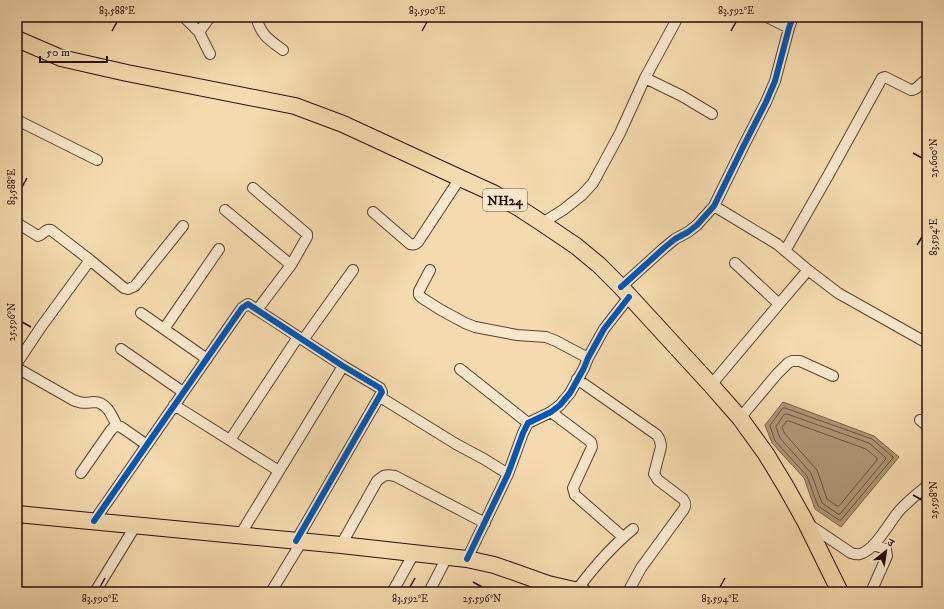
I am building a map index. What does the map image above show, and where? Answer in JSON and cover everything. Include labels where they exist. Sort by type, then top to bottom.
[{"type":"highway","name":"NH24","points":[[17,40],[61,58],[127,74],[295,106],[343,124],[493,193],[542,223],[599,265],[740,418],[766,454],[786,487],[839,589]]},
{"type":"highway","points":[[17,514],[240,535],[467,559],[494,565],[548,584],[579,591]]},
{"type":"street","points":[[184,17],[200,32],[210,54]]},
{"type":"street","points":[[200,32],[210,17]]},
{"type":"street","points":[[256,17],[258,26],[264,35],[283,50]]},
{"type":"street","points":[[542,223],[563,210],[582,195],[593,183],[620,133],[645,78],[678,17]]},
{"type":"street","points":[[767,17],[789,28]]},
{"type":"street","points":[[467,559],[508,474],[528,423],[551,412],[560,405],[570,393],[625,292],[664,248],[697,225],[714,206],[775,81],[793,17]]},
{"type":"street","points":[[785,251],[882,78],[885,77],[910,90],[916,89],[923,81],[927,80]]},
{"type":"street","points":[[645,78],[682,96],[712,114]]},
{"type":"street","points":[[17,120],[97,160]]},
{"type":"street","points":[[373,212],[410,244],[415,244],[418,242],[460,178]]},
{"type":"street","points":[[254,188],[307,234],[291,265],[257,310]]},
{"type":"street","points":[[714,206],[770,240],[838,293],[927,344]]},
{"type":"street","points":[[225,210],[291,265]]},
{"type":"street","points":[[17,223],[38,236],[46,230],[51,230],[124,288],[128,289],[135,286],[183,226]]},
{"type":"street","points":[[164,329],[220,249]]},
{"type":"street","points":[[17,363],[41,327],[90,260]]},
{"type":"street","points":[[735,263],[779,304]]},
{"type":"street","points":[[230,440],[301,338],[353,270]]},
{"type":"street","points":[[430,270],[419,291],[419,295],[459,320],[475,327],[490,330],[517,335],[546,337],[588,358]]},
{"type":"street","points":[[711,385],[808,270]]},
{"type":"street","points":[[94,521],[242,308],[248,304],[343,366],[380,388],[382,392],[271,592]]},
{"type":"street","points":[[141,313],[206,359]]},
{"type":"street","points":[[121,349],[183,392]]},
{"type":"street","points":[[740,418],[777,374],[792,361],[800,361],[833,376]]},
{"type":"street","points":[[240,535],[343,366]]},
{"type":"street","points":[[17,368],[73,400],[81,403],[99,403],[109,410],[117,426],[121,427],[147,445]]},
{"type":"street","points":[[460,369],[528,423]]},
{"type":"street","points":[[577,379],[660,438],[661,447],[654,474],[655,477],[683,499],[686,505],[641,568],[628,592]]},
{"type":"street","points":[[380,397],[508,474]]},
{"type":"street","points":[[174,405],[279,471]]},
{"type":"street","points":[[551,412],[591,442],[592,445],[573,488],[574,495],[623,537]]},
{"type":"street","points":[[81,473],[111,430],[117,426]]},
{"type":"street","points":[[340,545],[377,481],[382,476],[387,474],[395,476],[485,523]]},
{"type":"street","points":[[805,521],[851,553],[858,555],[866,552],[899,511],[927,486]]},
{"type":"street","points":[[95,592],[136,525]]},
{"type":"street","points":[[579,591],[597,564],[623,537],[633,529]]},
{"type":"street","points":[[870,592],[887,556],[886,550],[873,545]]},
{"type":"street","points":[[392,592],[414,553]]},
{"type":"street","points":[[429,592],[447,557]]},
{"type":"water","points":[[783,402],[874,436],[899,457],[841,527],[815,509],[804,478],[772,443],[765,425]]},
{"type":"cycle path","points":[[621,287],[675,239],[697,225],[714,206],[775,81],[793,17]]},
{"type":"cycle path","points":[[467,559],[508,474],[528,423],[551,412],[560,405],[570,393],[604,329],[629,297]]},
{"type":"cycle path","points":[[94,521],[242,308],[248,304],[343,366],[380,388],[382,392],[296,541]]}]
